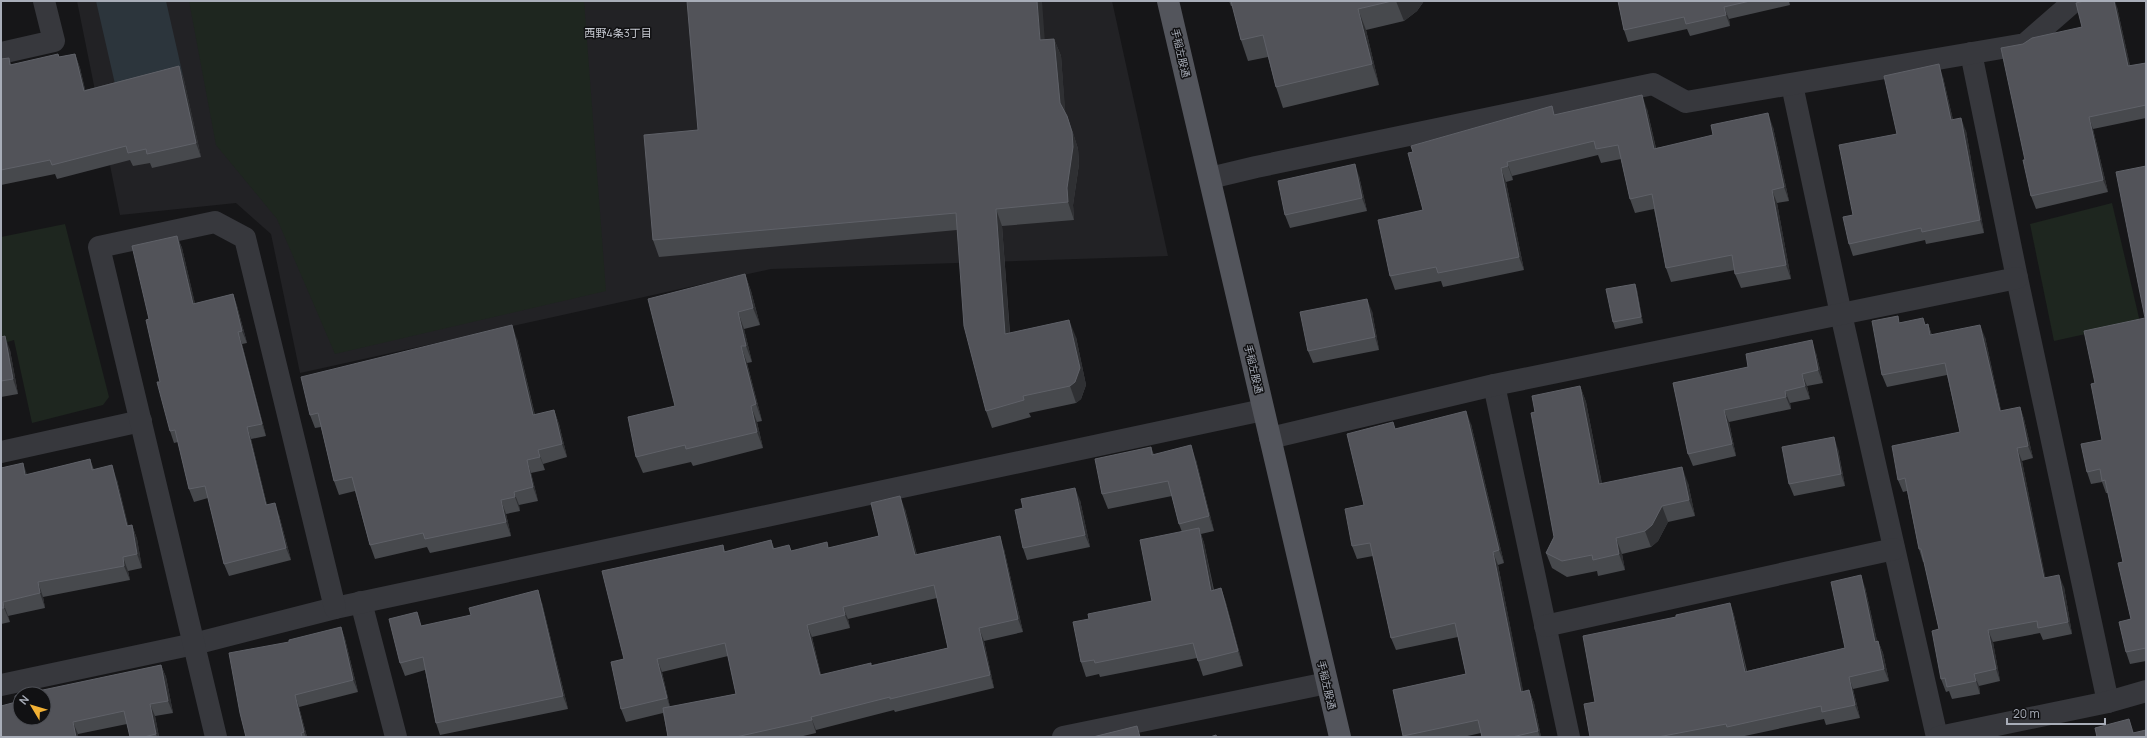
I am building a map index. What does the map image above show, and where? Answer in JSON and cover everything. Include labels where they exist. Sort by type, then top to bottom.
[{"type":"main road","name":"手稲左股通","points":[[1168,1],[1340,737]]},
{"type":"street","points":[[1,53],[54,41],[44,1]]},
{"type":"street","points":[[1210,178],[1256,167],[1653,84],[1686,102],[2025,44],[2072,3],[2079,1]]},
{"type":"street","points":[[1971,53],[2017,278],[2108,702]]},
{"type":"street","points":[[1792,84],[1841,314],[1938,737],[2108,702],[2146,691]]},
{"type":"street","points":[[216,737],[99,247],[215,222],[245,238],[335,608]]},
{"type":"street","points":[[1270,438],[1494,385],[2017,278]]},
{"type":"street","points":[[1494,385],[1569,737]]},
{"type":"street","points":[[1,685],[194,644],[361,602],[1263,410]]},
{"type":"street","points":[[1,452],[141,421]]},
{"type":"street","points":[[1545,626],[1894,548]]},
{"type":"street","points":[[361,602],[396,737]]},
{"type":"street","points":[[1063,737],[1327,683]]},
{"type":"shaded area","points":[[77,1],[1112,1],[1168,256],[771,269],[300,373],[271,234],[236,203],[120,215]]},
{"type":"shaded area","points":[[96,1],[166,1],[184,80],[118,97]]},
{"type":"shaded area","points":[[189,1],[584,1],[606,291],[335,354],[277,219],[216,145]]},
{"type":"shaded area","points":[[2112,203],[2140,322],[2054,341],[2030,224]]},
{"type":"shaded area","points":[[65,224],[109,397],[103,405],[32,423],[14,340],[1,344],[1,237]]},
{"type":"building","points":[[687,1],[1037,1],[1040,40],[1054,39],[1060,103],[1067,116],[1072,132],[1073,147],[1067,188],[1068,202],[996,209],[1005,334],[1069,320],[1080,368],[1075,382],[1070,386],[1023,396],[1024,400],[986,411],[964,326],[956,213],[653,240],[644,135],[698,130]]},
{"type":"building","points":[[1231,1],[1392,1],[1358,9],[1372,64],[1276,87],[1263,35],[1241,40]]},
{"type":"building","points":[[1618,1],[1750,1],[1724,7],[1726,15],[1686,24],[1684,17],[1624,30]]},
{"type":"building","points":[[2084,1],[2114,1],[2128,66],[2146,63],[2146,105],[2089,117],[2103,180],[2031,196],[2023,160],[2025,160],[2001,48],[2023,44],[2032,38],[2082,27],[2076,3]]},
{"type":"building","points":[[58,54],[59,57],[75,54],[84,91],[179,66],[196,143],[147,154],[146,149],[128,153],[126,146],[52,165],[50,160],[1,170],[1,59],[9,58],[10,65]]},
{"type":"building","points":[[1939,64],[1951,120],[1961,118],[1980,220],[1922,232],[1921,228],[1849,244],[1843,217],[1853,215],[1839,145],[1897,134],[1884,76]]},
{"type":"building","points":[[1642,95],[1654,149],[1713,135],[1711,125],[1768,113],[1784,187],[1772,190],[1786,265],[1735,274],[1732,255],[1666,268],[1652,194],[1630,199],[1618,145],[1596,149],[1594,141],[1507,162],[1508,166],[1501,168],[1519,257],[1438,273],[1436,267],[1390,276],[1378,220],[1423,210],[1408,153],[1413,152],[1411,146],[1552,106],[1554,115]]},
{"type":"building","points":[[1355,164],[1362,198],[1285,215],[1278,181]]},
{"type":"building","points":[[2146,166],[2146,648],[2126,652],[2119,622],[2131,619],[2118,563],[2123,562],[2105,480],[2102,481],[2100,469],[2087,472],[2081,444],[2102,440],[2091,384],[2095,383],[2084,331],[2145,318],[2116,172]]},
{"type":"building","points":[[177,236],[193,304],[233,294],[242,331],[238,332],[262,424],[247,427],[266,505],[275,503],[286,548],[224,564],[205,486],[189,489],[175,430],[170,431],[157,382],[160,382],[146,320],[149,319],[132,246]]},
{"type":"building","points":[[745,274],[753,308],[738,312],[746,346],[741,346],[756,404],[751,406],[757,432],[686,449],[685,445],[636,457],[628,417],[675,406],[648,299]]},
{"type":"building","points":[[1635,284],[1641,317],[1613,322],[1606,289]]},
{"type":"building","points":[[1367,299],[1375,337],[1308,351],[1300,312]]},
{"type":"building","points":[[1898,316],[1899,323],[1923,318],[1925,325],[1928,324],[1930,335],[1980,325],[2000,411],[2020,407],[2028,446],[2017,448],[2044,578],[2059,575],[2068,622],[2038,628],[2037,621],[1988,630],[1996,669],[1974,674],[1976,681],[1947,687],[1945,678],[1941,679],[1932,631],[1939,629],[1921,549],[1919,549],[1905,478],[1898,480],[1892,446],[1960,432],[1945,363],[1882,375],[1872,321]]},
{"type":"building","points":[[512,325],[533,415],[554,410],[562,444],[538,450],[540,457],[527,460],[533,487],[514,492],[515,497],[501,500],[506,522],[425,539],[423,533],[370,545],[352,477],[334,481],[318,413],[310,415],[301,377]]},
{"type":"building","points":[[5,336],[13,379],[1,381],[1,337]]},
{"type":"building","points":[[1812,340],[1818,370],[1802,374],[1805,386],[1785,391],[1786,397],[1724,410],[1732,444],[1688,454],[1673,383],[1748,367],[1746,354]]},
{"type":"building","points":[[1580,386],[1599,484],[1682,467],[1689,500],[1662,506],[1652,525],[1645,531],[1616,538],[1619,554],[1593,560],[1592,555],[1562,561],[1546,553],[1554,537],[1531,413],[1535,412],[1532,396]]},
{"type":"building","points":[[1466,411],[1499,550],[1493,552],[1521,692],[1529,690],[1538,731],[1512,737],[1482,737],[1478,720],[1403,736],[1393,690],[1466,674],[1455,623],[1391,638],[1370,543],[1352,546],[1345,509],[1364,505],[1347,434],[1393,422],[1395,429]]},
{"type":"building","points":[[1834,437],[1841,474],[1789,484],[1782,447]]},
{"type":"building","points":[[1191,445],[1209,516],[1179,524],[1168,481],[1102,494],[1095,459],[1151,447],[1152,455]]},
{"type":"building","points":[[90,459],[92,470],[112,465],[127,526],[132,525],[137,554],[123,557],[124,566],[38,582],[40,593],[3,602],[4,608],[1,608],[1,468],[23,463],[25,475]]},
{"type":"building","points":[[1075,488],[1085,535],[1023,548],[1015,510],[1023,508],[1021,499]]},
{"type":"building","points":[[900,496],[915,555],[1000,536],[1018,619],[979,628],[990,675],[890,699],[890,697],[811,717],[812,720],[736,737],[668,737],[663,708],[736,694],[725,643],[657,659],[667,698],[621,709],[611,662],[624,659],[602,571],[723,545],[724,552],[771,540],[773,549],[789,545],[791,551],[827,542],[828,548],[879,536],[871,503]],"holes":[[[934,585],[948,648],[871,666],[871,663],[820,675],[807,625],[845,615],[843,607]]]},
{"type":"building","points":[[1199,528],[1211,591],[1221,588],[1238,651],[1198,661],[1193,643],[1095,663],[1094,660],[1081,662],[1073,622],[1089,619],[1088,614],[1152,601],[1140,540]]},
{"type":"building","points":[[1861,575],[1875,642],[1878,641],[1884,669],[1849,677],[1855,705],[1822,712],[1821,706],[1727,727],[1726,724],[1658,737],[1590,737],[1584,704],[1595,702],[1583,636],[1676,617],[1676,615],[1730,603],[1745,672],[1845,648],[1831,582]]},
{"type":"building","points":[[538,590],[563,696],[436,723],[423,657],[400,663],[389,619],[417,612],[421,626],[471,615],[469,608]]},
{"type":"building","points":[[341,627],[353,680],[295,695],[304,732],[301,733],[302,737],[246,737],[229,653],[289,642],[289,640]]},
{"type":"building","points":[[161,665],[168,701],[150,704],[156,734],[144,737],[130,737],[124,711],[73,722],[76,737],[1,737],[1,706],[12,703],[12,726],[52,726],[52,688]]},
{"type":"building","points":[[2129,719],[2133,733],[2146,730],[2146,737],[2097,737],[2095,728]]},
{"type":"building","points":[[1137,726],[1140,737],[1093,737]]},
{"type":"district","name":"西野4条3丁目","points":[[618,33]]}]
